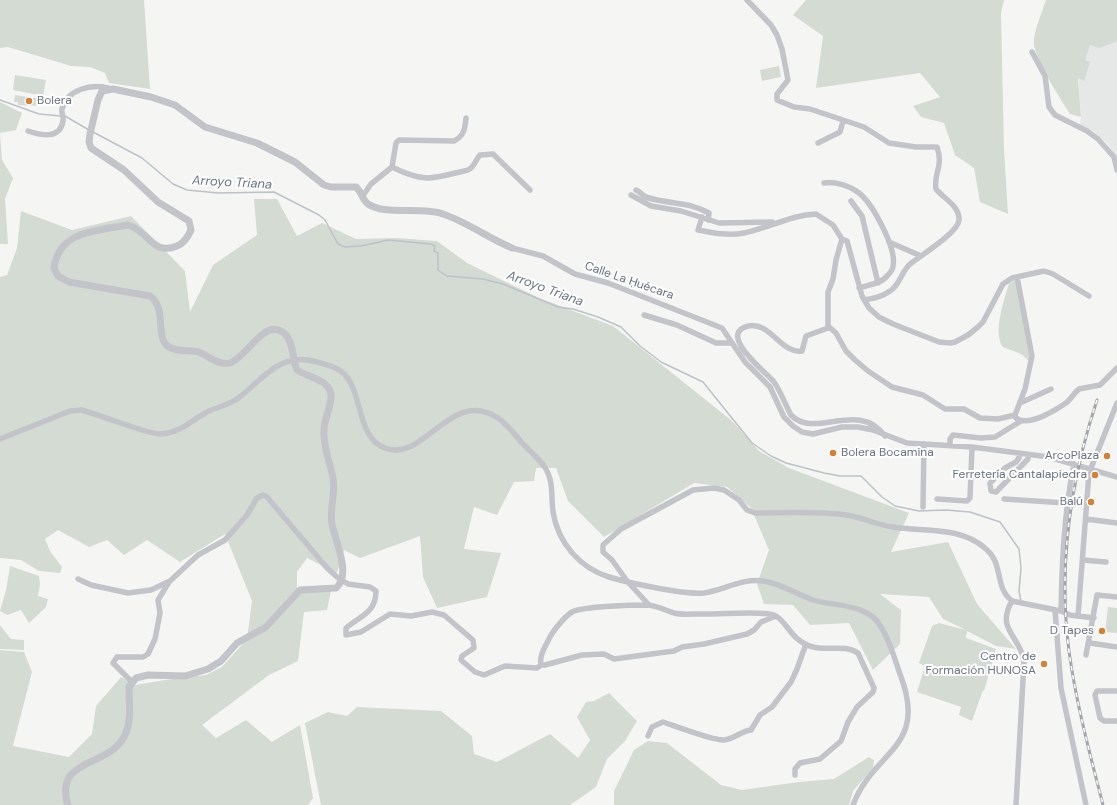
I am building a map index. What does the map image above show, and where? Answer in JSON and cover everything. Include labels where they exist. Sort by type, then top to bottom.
[{"type":"street","points":[[747,0],[771,25],[782,49],[788,80],[777,94],[777,100],[794,107],[810,109],[864,127],[889,142],[916,147],[936,148],[940,160],[935,184],[936,189],[957,209],[959,215],[957,226],[946,238],[903,271],[897,285],[891,291],[870,300],[864,300]]},
{"type":"street","points":[[1032,52],[1045,76],[1049,107],[1055,115],[1087,131],[1098,139],[1114,157],[1117,170]]},
{"type":"street","points":[[28,131],[50,135],[59,128],[63,119],[61,112],[67,100],[80,89],[90,86],[108,88],[144,96],[175,105],[205,127],[270,149],[302,166],[324,185],[331,187],[356,187],[362,197],[370,205],[381,208],[422,210],[443,213],[512,248]]},
{"type":"street","points":[[68,805],[66,798],[66,781],[70,773],[87,763],[108,754],[118,746],[125,736],[130,718],[129,687],[136,678],[148,675],[185,676],[208,669],[221,661],[237,642],[266,627],[300,590],[331,589],[336,588],[342,582],[341,558],[332,522],[333,478],[324,450],[324,430],[331,394],[328,387],[322,381],[297,370],[291,344],[287,336],[281,331],[275,329],[261,335],[238,360],[228,364],[199,352],[175,350],[168,347],[164,342],[160,306],[156,300],[150,296],[138,292],[104,289],[69,282],[58,276],[54,268],[58,252],[66,243],[80,234],[128,225],[143,232],[157,247],[169,249],[181,244],[191,230],[189,221],[158,202],[124,170],[91,148],[89,142],[90,134],[98,100],[102,91],[108,88]]},
{"type":"street","points":[[362,197],[371,184],[392,167],[396,143],[399,140],[454,140],[460,138],[465,129],[466,118]]},
{"type":"street","points":[[818,143],[840,132],[843,121]]},
{"type":"street","points":[[392,167],[408,175],[426,179],[468,170],[473,168],[480,155],[493,154],[530,190]]},
{"type":"street","points":[[824,183],[843,185],[852,188],[865,199],[870,204],[889,242],[893,254],[893,266],[887,277],[878,282],[860,288]]},
{"type":"street","points":[[636,190],[648,198],[683,203],[704,210],[709,213],[708,220]]},
{"type":"street","points":[[631,195],[651,206],[681,210],[719,223],[777,222]]},
{"type":"street","points":[[851,201],[862,216],[878,282]]},
{"type":"street","points":[[702,217],[698,230],[729,234],[745,233],[777,222],[816,214],[833,225],[842,239],[847,241],[860,288],[864,300],[869,308],[879,317],[893,324],[910,329],[939,342],[951,343],[968,335],[984,322],[1003,284],[1012,278],[1044,271],[1053,274],[1088,296]]},
{"type":"street","points":[[842,239],[836,260],[833,279],[828,292],[828,326],[824,331],[806,336],[802,351],[797,352],[764,329],[756,326],[744,328],[740,332],[738,341],[744,352],[776,384],[794,419],[807,424],[844,419],[863,421],[880,430],[885,436]]},
{"type":"street","points":[[889,242],[921,256]]},
{"type":"street","name":"Calle La Ḥuécara","points":[[512,248],[543,256],[575,274],[608,284],[726,330],[732,343],[745,362],[770,387],[784,417],[793,426],[807,434],[842,427],[858,427],[873,430],[907,444],[972,447],[1049,457],[1117,477]]},
{"type":"street","points":[[1015,415],[1020,404],[1032,356],[1017,277]]},
{"type":"street","points":[[644,315],[677,325],[716,343],[732,343]]},
{"type":"street","points":[[828,326],[836,333],[846,351],[855,360],[868,371],[892,387],[924,395],[945,409],[964,409],[980,418],[998,419],[1015,415]]},
{"type":"street","points":[[0,439],[70,411],[81,410],[158,435],[180,430],[209,411],[236,399],[275,366],[294,360],[305,359],[341,371],[350,382],[373,441],[383,447],[397,451],[409,447],[454,415],[470,411],[488,413],[501,420],[544,466],[550,476],[556,525],[562,538],[574,556],[590,568],[608,577],[700,593],[715,591],[746,581],[761,580],[778,584],[816,601],[863,611],[876,620],[884,632],[907,693],[909,704],[908,719],[896,746],[860,788],[853,805]]},
{"type":"street","points":[[950,445],[950,439],[953,435],[981,438],[995,436],[1021,421],[1029,421],[1067,402],[1079,389],[1100,385],[1117,368]]},
{"type":"street","points":[[1020,404],[1051,389]]},
{"type":"street","points":[[1078,616],[1090,469],[1116,411],[1117,403]]},
{"type":"street","points":[[1015,415],[1016,418],[1021,421]]},
{"type":"street","points":[[923,507],[924,444]]},
{"type":"street","points":[[937,499],[967,501],[970,498],[972,447]]},
{"type":"street","points":[[1019,454],[1019,458],[1016,462],[1006,468],[990,483],[991,491],[996,492],[1028,459],[1028,455]]},
{"type":"street","points":[[1076,464],[1066,502],[1058,610],[1061,688],[1086,805]]},
{"type":"street","points":[[649,605],[627,581],[612,560],[603,552],[603,545],[607,540],[639,518],[666,506],[693,490],[714,488],[724,490],[732,495],[747,510],[755,513],[812,513],[847,515],[891,527],[951,533],[966,537],[986,549],[993,557],[998,567],[1002,588],[1006,597],[1012,601],[1058,610],[1078,616],[1094,618]]},
{"type":"street","points":[[132,682],[113,663],[113,660],[117,657],[142,657],[148,654],[155,639],[160,613],[158,600],[170,581],[198,555],[225,540],[247,515],[257,498],[263,495],[268,497],[327,568],[342,582],[370,587],[376,591],[373,606],[362,618],[353,622],[346,628],[346,635],[361,632],[390,614],[411,616],[437,612],[451,619],[474,640],[474,648],[462,656],[461,660],[479,674],[489,674],[505,666],[537,668],[541,665],[588,654],[604,654],[614,659],[656,654],[682,647],[704,644],[747,634],[754,630],[761,622],[776,616]]},
{"type":"street","points":[[1004,499],[1066,502]]},
{"type":"street","points":[[1086,519],[1117,523]]},
{"type":"street","points":[[1083,560],[1106,562]]},
{"type":"street","points":[[78,579],[91,585],[128,593],[151,590],[170,581]]},
{"type":"street","points":[[1086,655],[1090,643],[1098,595],[1117,597]]},
{"type":"street","points":[[1012,601],[1006,613],[1007,628],[1021,648],[1024,662],[1016,805]]},
{"type":"street","points":[[541,665],[542,651],[552,632],[572,612],[593,608],[649,605],[664,608],[676,613],[720,615],[767,613],[776,616],[796,639],[806,644],[813,647],[832,649],[843,648],[855,651],[860,656],[874,688],[853,713],[841,741],[820,759],[800,763],[795,769],[795,775]]},
{"type":"street","points":[[1090,643],[1117,647]]},
{"type":"street","points":[[648,736],[652,727],[663,722],[723,740],[734,737],[742,731],[750,730],[760,715],[772,707],[790,682],[797,669],[806,644]]},
{"type":"street","points":[[1117,691],[1095,693],[1102,720],[1117,721]]},
{"type":"shaded area","points":[[0,0],[144,0],[150,89],[109,83],[105,73],[90,67],[71,66],[8,47],[0,48]]},
{"type":"shaded area","points":[[806,0],[1004,0],[1001,13],[1004,150],[1008,214],[980,202],[974,168],[955,155],[944,123],[921,117],[913,106],[940,97],[920,73],[816,88],[823,36],[793,15]]},
{"type":"shaded area","points":[[1046,0],[1117,0],[1117,41],[1099,48],[1090,45],[1085,60],[1090,62],[1084,81],[1078,78],[1081,117],[1070,114],[1042,66],[1034,46],[1036,29]]},
{"type":"shaded area","points":[[1116,0],[1117,158],[1107,143],[1095,132],[1080,125],[1081,117],[1076,43]]},
{"type":"shaded area","points":[[779,66],[781,77],[762,81],[760,70]]},
{"type":"shaded area","points":[[15,75],[46,80],[43,96],[13,90]]},
{"type":"shaded area","name":"Bolera","points":[[15,95],[43,100],[42,106],[18,105],[18,102],[14,102]]},
{"type":"shaded area","points":[[0,102],[22,113],[16,130],[0,133]]},
{"type":"shaded area","points":[[0,133],[2,160],[13,178],[5,199],[8,244],[0,244]]},
{"type":"shaded area","points":[[254,199],[277,199],[297,236],[322,223],[356,239],[396,238],[437,241],[467,263],[539,298],[613,326],[731,420],[759,451],[789,468],[909,513],[891,552],[948,542],[977,604],[1016,649],[996,646],[967,631],[966,638],[996,649],[984,691],[983,690],[972,721],[959,715],[961,707],[917,692],[925,666],[919,663],[932,626],[939,623],[966,630],[943,619],[929,597],[880,594],[901,610],[900,644],[873,670],[849,623],[810,625],[793,605],[764,604],[757,584],[769,550],[751,508],[727,487],[694,483],[604,537],[568,501],[556,468],[536,468],[534,481],[514,482],[497,515],[474,507],[464,549],[501,553],[487,597],[437,608],[423,577],[420,536],[360,558],[344,550],[337,573],[307,558],[297,572],[297,588],[331,591],[327,610],[304,612],[298,661],[269,675],[202,725],[216,738],[246,720],[272,742],[300,725],[313,798],[308,805],[0,805],[0,650],[24,652],[32,672],[13,746],[69,757],[92,734],[96,706],[121,677],[135,685],[206,675],[222,667],[247,639],[252,601],[225,534],[180,562],[147,540],[124,555],[107,540],[89,547],[58,530],[45,539],[50,551],[62,567],[60,573],[39,571],[21,560],[0,558],[0,277],[7,275],[17,248],[21,211],[72,230],[131,216],[185,271],[190,312],[213,265],[257,235]]},
{"type":"shaded area","points":[[1016,280],[1029,352],[1029,361],[1021,354],[1003,347],[1000,341],[999,325],[1002,306],[1009,283]]},
{"type":"shaded area","points":[[10,566],[39,576],[40,584],[38,596],[48,599],[46,607],[29,623],[21,610],[7,615],[0,611],[6,590]]},
{"type":"shaded area","points":[[1108,607],[1117,608],[1117,633],[1105,632]]},
{"type":"shaded area","points":[[0,625],[11,639],[24,640],[24,650],[0,649]]},
{"type":"shaded area","points":[[609,693],[637,721],[625,741],[607,759],[596,787],[570,805],[321,805],[305,723],[328,712],[347,716],[357,707],[441,711],[472,736],[474,754],[497,762],[550,734],[578,758],[590,740],[577,717],[586,702],[594,701]]},
{"type":"shaded area","points":[[648,741],[667,743],[721,785],[742,790],[834,779],[869,757],[874,760],[873,768],[853,791],[849,805],[614,805],[614,791],[634,750]]},
{"type":"waterway","name":"Arroyo Triana","points":[[0,100],[39,114],[61,116]]},
{"type":"waterway","name":"Arroyo Triana","points":[[65,116],[89,130]]},
{"type":"waterway","name":"Arroyo Triana","points":[[93,132],[142,158],[173,184],[187,190],[218,193],[274,192],[319,215],[325,220],[338,244],[345,247],[361,246],[388,240],[431,244],[435,246],[434,251],[438,253],[438,270],[447,276],[483,279],[503,284],[558,307],[573,309],[598,317],[621,327],[640,346],[661,362],[703,382],[752,443],[771,456],[786,463],[824,473],[840,476],[861,476],[882,497],[895,506],[919,511],[946,510],[970,512],[1000,522],[1019,549],[1021,568],[1019,591],[1021,601]]},
{"type":"railway","points":[[1097,400],[1073,493],[1066,555],[1065,587],[1069,651],[1075,690],[1103,805]]},
{"type":"place","name":"Bolera","points":[[29,101]]},
{"type":"place","name":"Bolera Bocamina","points":[[833,453]]},
{"type":"place","name":"ArcoPlaza","points":[[1107,456]]},
{"type":"place","name":"Ferretería Cantalapiedra","points":[[1095,475]]},
{"type":"place","name":"Balú","points":[[1091,502]]},
{"type":"place","name":"D Tapes","points":[[1102,631]]},
{"type":"place","name":"Centro de Formación HUNOSA","points":[[1044,664]]}]
